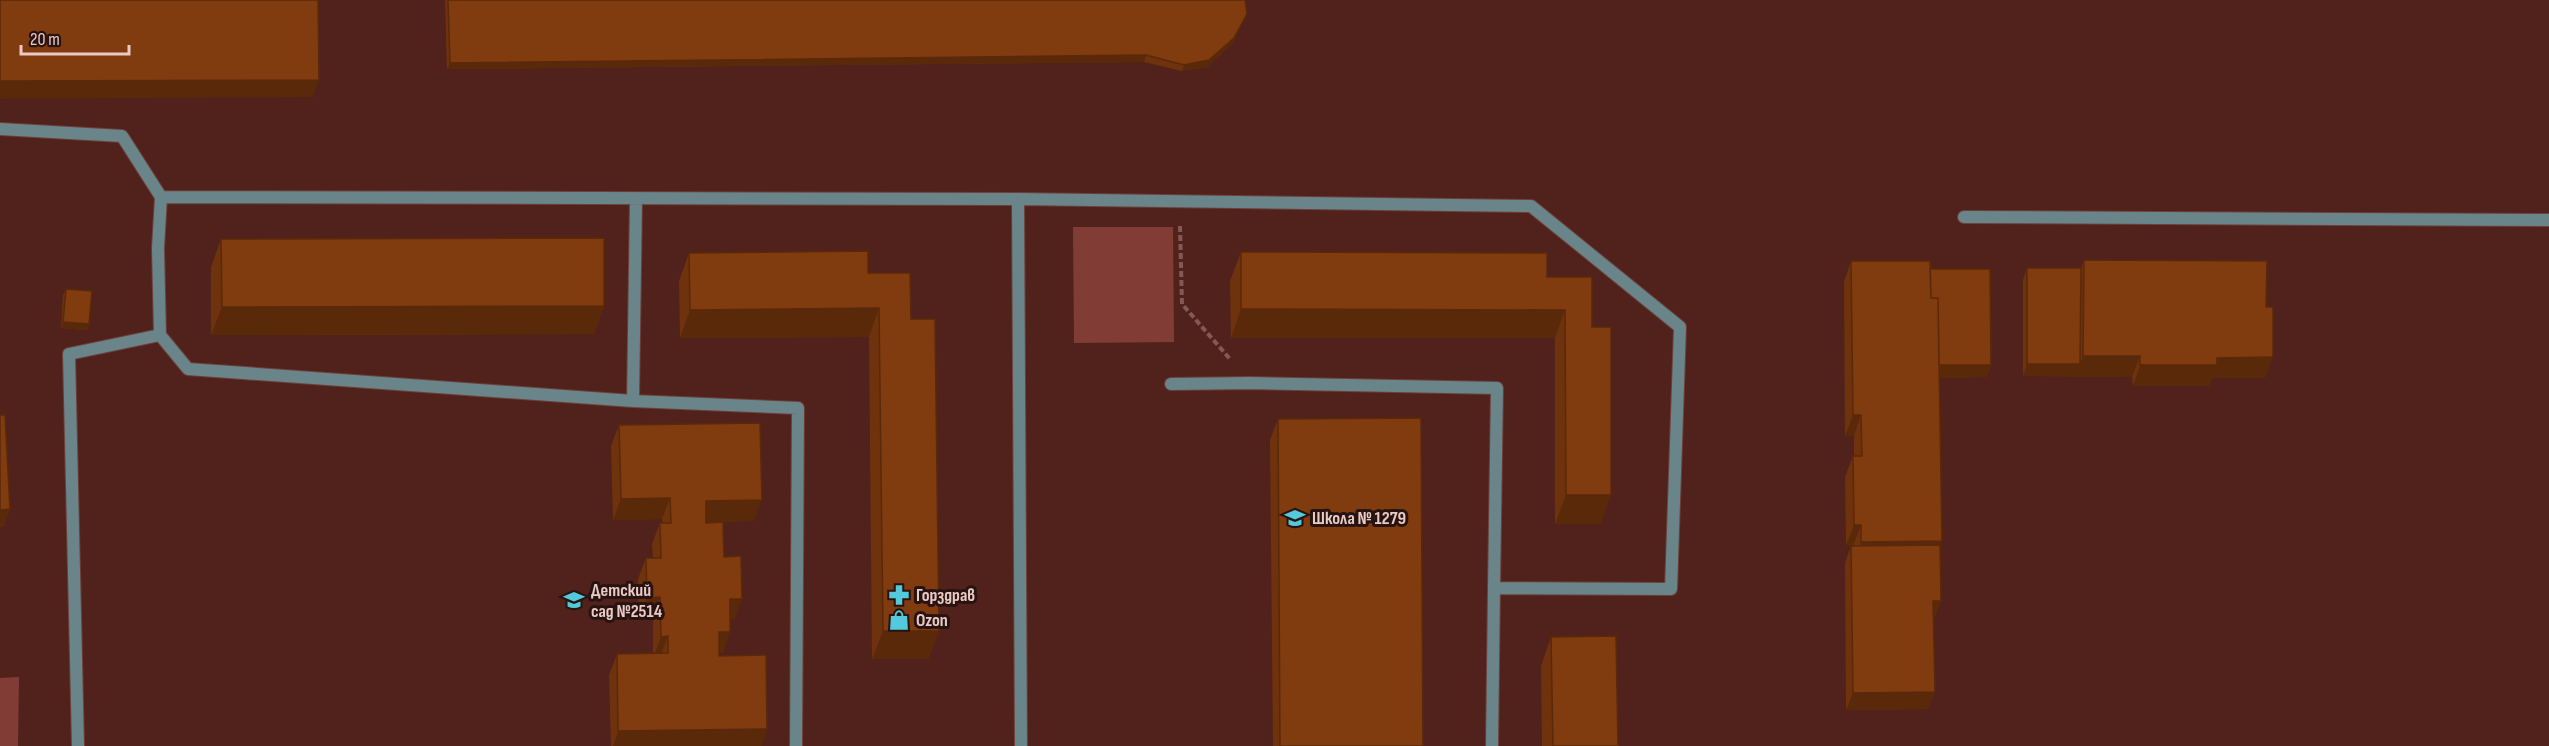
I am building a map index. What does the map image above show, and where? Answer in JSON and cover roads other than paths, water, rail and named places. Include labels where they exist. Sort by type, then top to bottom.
[{"type":"lane","points":[[0,129],[122,136],[161,197],[158,248],[160,335],[188,369],[633,401],[798,408],[796,746]]},
{"type":"lane","points":[[161,197],[1018,199],[1531,206],[1680,327],[1671,589],[1494,588]]},
{"type":"lane","points":[[633,401],[636,199]]},
{"type":"lane","points":[[1018,199],[1021,746]]},
{"type":"lane","points":[[1965,217],[2549,220]]},
{"type":"lane","points":[[78,746],[69,354],[160,335]]},
{"type":"lane","points":[[1171,384],[1250,383],[1497,388],[1492,746]]},
{"type":"place","name":"Школа № 1279","points":[[1295,518]]},
{"type":"place","name":"Горздрав","points":[[899,595]]},
{"type":"place","name":"Детский сад №2514","points":[[574,600]]},
{"type":"place","name":"Ozon","points":[[899,620]]}]
